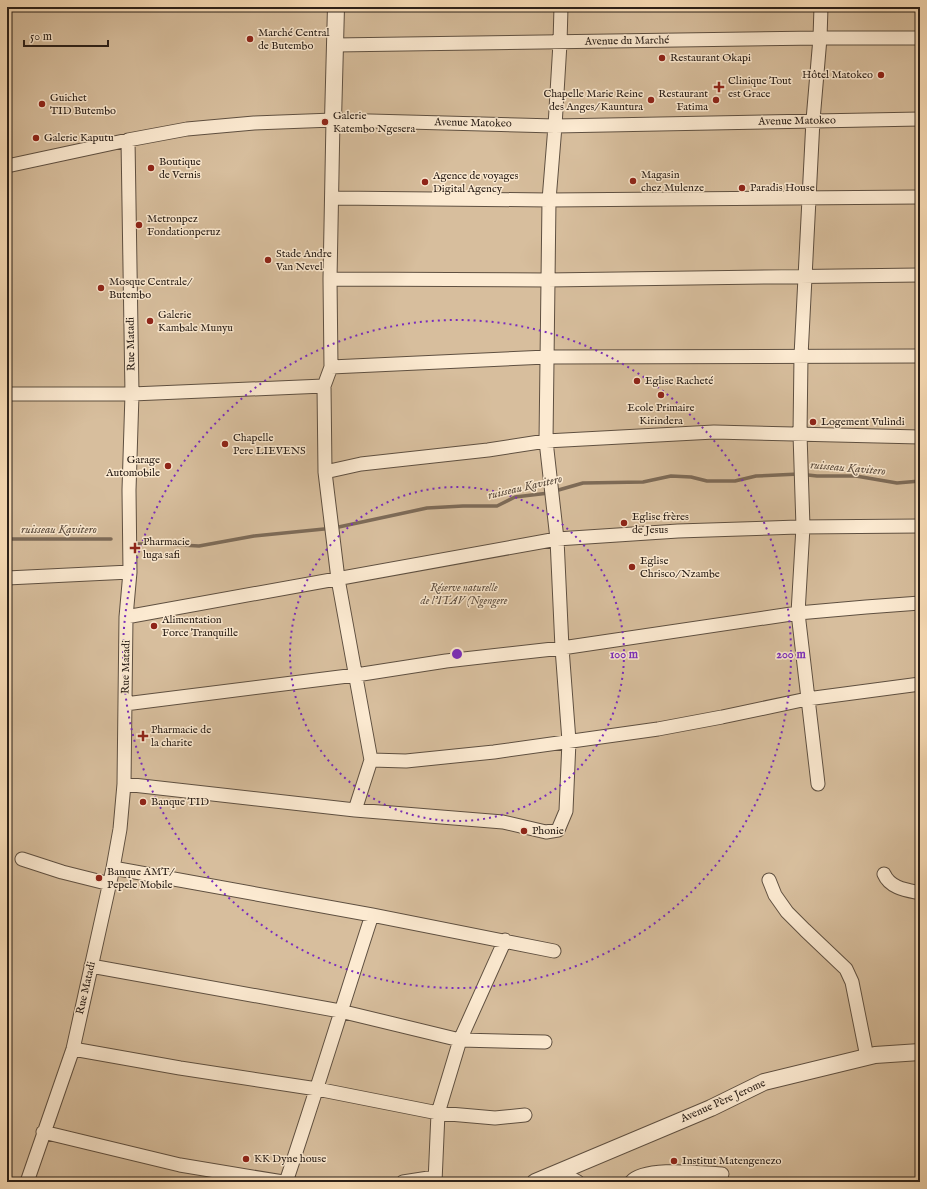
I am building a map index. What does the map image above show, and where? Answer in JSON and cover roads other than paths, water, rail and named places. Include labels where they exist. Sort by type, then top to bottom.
[{"type":"street","points":[[336,7],[330,278],[331,367],[324,386],[325,472],[338,579],[371,760],[355,810]]},
{"type":"street","points":[[124,784],[355,810],[503,822],[546,832],[558,830],[566,811],[569,741],[562,648],[557,539],[546,441],[549,200],[556,126],[561,7]]},
{"type":"street","points":[[818,784],[798,613],[803,527],[800,434],[801,356],[813,120],[821,7]]},
{"type":"street","name":"Avenue du Marché","points":[[335,45],[920,38]]},
{"type":"street","name":"Avenue Matokeo","points":[[7,166],[128,140],[187,130],[254,123],[333,120],[556,126],[920,119]]},
{"type":"street","name":"Rue Matadi","points":[[27,1182],[72,1049],[110,884],[120,829],[124,784],[126,617],[130,572],[129,490],[132,394],[128,140]]},
{"type":"street","points":[[332,198],[549,200],[920,197]]},
{"type":"street","points":[[330,278],[547,280],[920,275]]},
{"type":"street","points":[[331,367],[548,357],[920,356]]},
{"type":"street","points":[[7,394],[132,394],[324,386]]},
{"type":"street","points":[[325,472],[361,464],[488,450],[546,441],[714,432],[920,437]]},
{"type":"street","points":[[126,617],[557,539],[678,531],[803,527],[920,526]]},
{"type":"street","points":[[7,578],[130,572]]},
{"type":"street","points":[[125,704],[562,648],[798,613],[866,606],[920,603]]},
{"type":"street","points":[[371,760],[406,761],[494,752],[665,728],[807,699],[920,684]]},
{"type":"street","points":[[22,859],[62,872],[110,884]]},
{"type":"street","points":[[113,868],[505,940],[554,951]]},
{"type":"street","points":[[884,874],[887,882],[900,888],[920,893]]},
{"type":"street","points":[[769,880],[775,895],[788,912],[846,969],[852,982],[867,1057]]},
{"type":"street","points":[[44,1132],[180,1165],[285,1182],[317,1089],[340,1011],[372,915]]},
{"type":"street","points":[[403,1182],[435,1179],[438,1113],[460,1040],[505,940]]},
{"type":"street","points":[[91,966],[340,1011],[460,1040],[545,1042]]},
{"type":"street","points":[[72,1049],[180,1068],[317,1089],[438,1113],[495,1118],[525,1115]]},
{"type":"street","name":"Avenue Père Jerome","points":[[535,1182],[711,1108],[764,1082],[875,1055],[920,1052]]},
{"type":"street","points":[[560,1172],[578,1182]]},
{"type":"street","points":[[631,1182],[634,1179],[651,1173],[671,1172],[722,1174]]},
{"type":"waterway","name":"ruisseau Kavitero","points":[[555,491],[583,483],[643,482],[671,476],[691,477],[707,481],[735,481],[756,476],[799,474],[817,476],[856,476],[897,483],[920,481]]},
{"type":"waterway","name":"ruisseau Kavitero","points":[[135,544],[199,546],[254,536],[334,528],[427,508],[497,506],[515,497],[549,493]]},
{"type":"waterway","name":"ruisseau Kavitero","points":[[7,539],[111,539]]},
{"type":"place","name":"Marché Central de Butembo","points":[[250,39]]},
{"type":"place","name":"Restaurant Okapi","points":[[662,58]]},
{"type":"place","name":"Hôtel Matokeo","points":[[881,75]]},
{"type":"place","name":"Clinique Tout est Grace","points":[[719,87]]},
{"type":"place","name":"Chapelle Marie Reine des Anges/ Kauntura","points":[[651,100]]},
{"type":"place","name":"Restaurant Fatima","points":[[716,100]]},
{"type":"place","name":"Guichet TID Butembo","points":[[42,104]]},
{"type":"place","name":"Galerie Katembo Ngesera","points":[[325,122]]},
{"type":"place","name":"Galerie Kaputu","points":[[36,138]]},
{"type":"place","name":"Boutique de Vernis","points":[[151,168]]},
{"type":"place","name":"Magasin chez Mulenze","points":[[633,181]]},
{"type":"place","name":"Agence de voyages Digital Agency","points":[[425,182]]},
{"type":"place","name":"Paradis House","points":[[742,188]]},
{"type":"place","name":"Metronpez Fondationperuz","points":[[139,225]]},
{"type":"place","name":"Stade Andre Van Nevel","points":[[268,260]]},
{"type":"place","name":"Mosque Centrale/ Butembo","points":[[101,288]]},
{"type":"place","name":"Galerie Kambale Munyu","points":[[150,321]]},
{"type":"place","name":"Eglise Racheté","points":[[637,381]]},
{"type":"place","name":"Ecole Primaire Kirindera","points":[[661,395]]},
{"type":"place","name":"Logement Vulindi","points":[[813,422]]},
{"type":"place","name":"Chapelle Pere LIEVENS","points":[[225,444]]},
{"type":"place","name":"Garage Automobile","points":[[168,466]]},
{"type":"place","name":"Eglise frères de Jesus","points":[[624,523]]},
{"type":"place","name":"Pharmacie luga safi","points":[[135,548]]},
{"type":"place","name":"Eglise Chrisco/ Nzambe","points":[[632,567]]},
{"type":"place","name":"Alimentation Force Tranquille","points":[[154,626]]},
{"type":"place","name":"Pharmacie de la charite","points":[[143,736]]},
{"type":"place","name":"Banque TID","points":[[143,802]]},
{"type":"place","name":"Phonie","points":[[524,831]]},
{"type":"place","name":"Banque AMT/ Pepele Mobile","points":[[99,878]]},
{"type":"place","name":"KK Dyne house","points":[[246,1159]]},
{"type":"place","name":"Institut Matengenezo","points":[[674,1161]]},
{"type":"park label","name":"Réserve naturelle de l'ITAV (Ngengere","points":[[464,594]]}]
